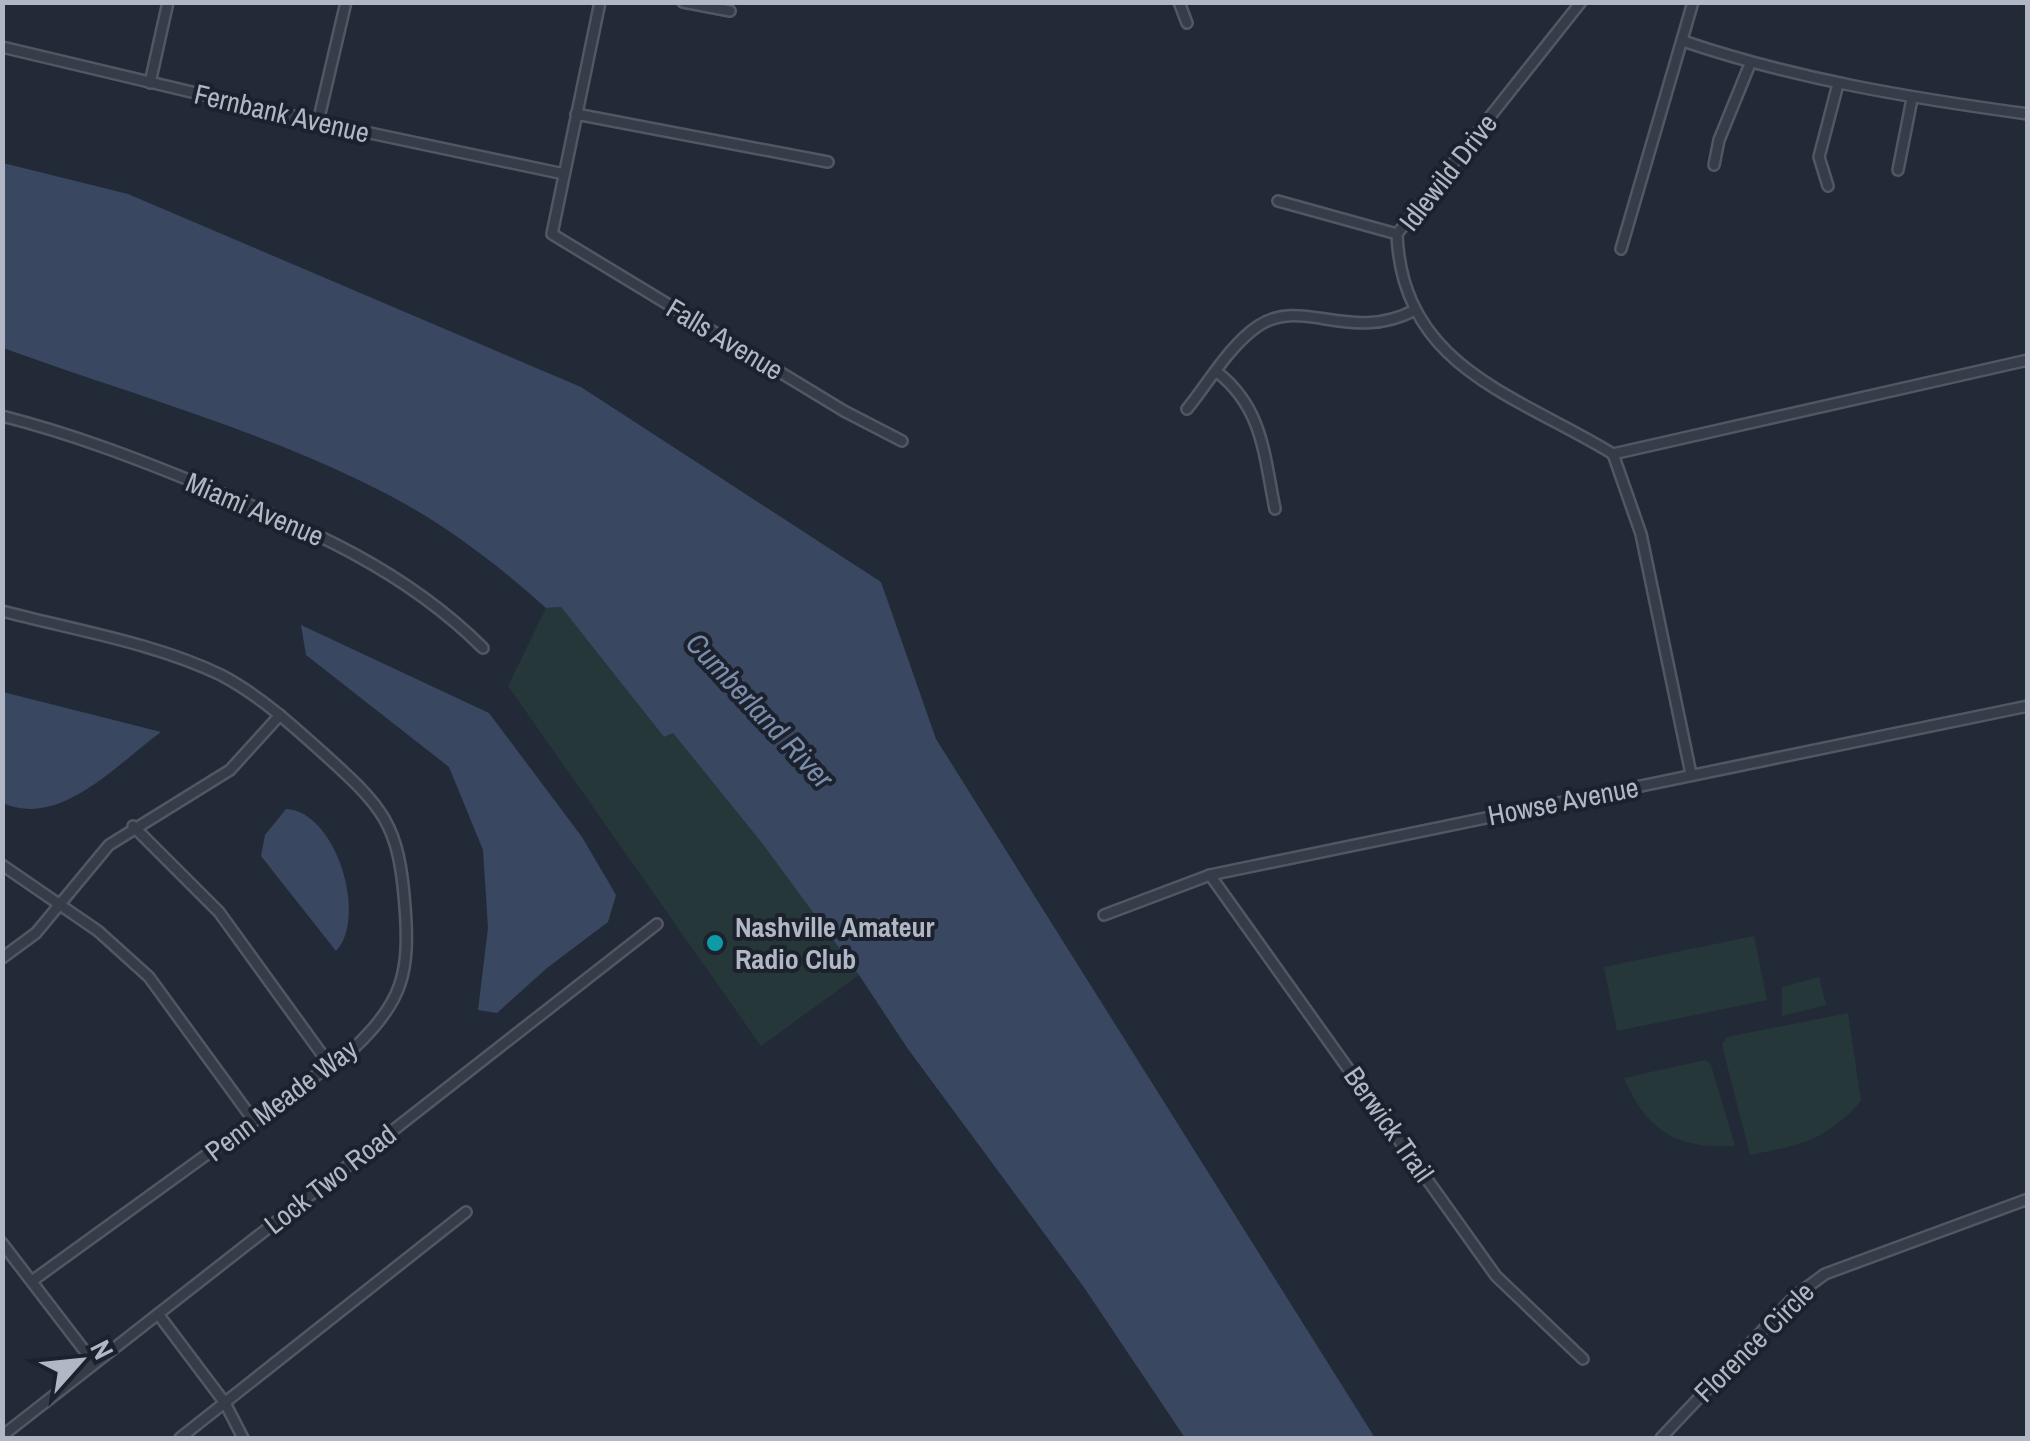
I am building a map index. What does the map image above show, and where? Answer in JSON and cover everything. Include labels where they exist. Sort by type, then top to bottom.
[{"type":"street","points":[[150,83],[168,2]]},
{"type":"street","points":[[318,122],[346,2]]},
{"type":"street","points":[[564,174],[600,2]]},
{"type":"street","points":[[682,2],[730,11]]},
{"type":"street","points":[[1179,2],[1187,23]]},
{"type":"street","name":"Idlewild Drive","points":[[1581,2],[1397,234],[1398,264],[1415,310],[1447,357],[1507,397],[1613,454]]},
{"type":"street","points":[[1621,249],[1692,2]]},
{"type":"street","points":[[1682,40],[1750,64],[1838,84],[1912,99],[2028,114]]},
{"type":"street","name":"Fernbank Avenue","points":[[2,47],[318,122],[564,174]]},
{"type":"street","points":[[1714,165],[1719,140],[1750,64]]},
{"type":"street","points":[[1828,186],[1819,157],[1838,84]]},
{"type":"street","points":[[1898,170],[1912,99]]},
{"type":"street","points":[[576,114],[828,162]]},
{"type":"street","name":"Falls Avenue","points":[[564,174],[552,232],[830,402],[902,441]]},
{"type":"street","points":[[1278,201],[1397,234]]},
{"type":"street","points":[[1187,409],[1242,339],[1278,316],[1368,326],[1395,321],[1415,310]]},
{"type":"street","points":[[1691,774],[1640,534],[1613,454],[2028,360]]},
{"type":"street","points":[[1217,372],[1239,390],[1255,416],[1275,509]]},
{"type":"street","name":"Miami Avenue","points":[[2,416],[82,436],[300,525],[382,567],[447,612],[483,648]]},
{"type":"street","name":"Penn Meade Way","points":[[2,611],[186,661],[246,690],[280,715],[371,796],[388,822],[402,856],[409,958],[398,995],[381,1022],[254,1121],[32,1282]]},
{"type":"street","name":"Howse Avenue","points":[[1104,916],[1210,875],[2028,706]]},
{"type":"street","points":[[2,958],[36,933],[109,845],[230,770],[280,715]]},
{"type":"street","points":[[134,826],[219,912],[329,1064]]},
{"type":"street","points":[[2,866],[98,931],[148,977],[254,1121]]},
{"type":"street","name":"Berwick Trail","points":[[1210,875],[1496,1276],[1583,1358]]},
{"type":"street","name":"Lock Two Road","points":[[2,1436],[657,924]]},
{"type":"street","name":"Florence Circle","points":[[1661,1438],[1782,1310],[1825,1274],[2028,1199]]},
{"type":"street","points":[[180,1438],[466,1212]]},
{"type":"street","points":[[2,1243],[94,1364]]},
{"type":"street","points":[[158,1314],[225,1403],[243,1438]]},
{"type":"shaded area","points":[[561,607],[664,737],[673,733],[762,843],[859,975],[761,1046],[508,686],[546,608]]},
{"type":"shaded area","points":[[1754,936],[1767,1000],[1617,1031],[1604,967]]},
{"type":"shaded area","points":[[1819,977],[1826,1005],[1782,1016],[1782,987]]},
{"type":"shaded area","points":[[1848,1013],[1861,1101],[1824,1133],[1750,1155],[1722,1045],[1727,1037]]},
{"type":"shaded area","points":[[1705,1060],[1711,1065],[1735,1146],[1696,1144],[1666,1133],[1643,1111],[1624,1078]]},
{"type":"water","name":"Cumberland River","points":[[3,163],[128,194],[581,387],[881,582],[936,739],[1375,1438],[1185,1438],[1083,1286],[762,843],[673,733],[664,737],[561,607],[546,608],[446,529],[402,502],[334,469],[241,431],[3,348]]},
{"type":"water","points":[[301,625],[489,713],[582,837],[616,895],[608,922],[547,968],[497,1013],[478,1010],[488,928],[483,850],[449,767],[306,655]]},
{"type":"water","points":[[3,692],[161,732],[87,789],[46,807],[24,809],[3,803]]},
{"type":"water","points":[[286,809],[304,814],[319,827],[342,868],[349,915],[345,935],[336,951],[261,856],[265,835]]},
{"type":"place","name":"Nashville Amateur Radio Club","points":[[715,943]]}]
